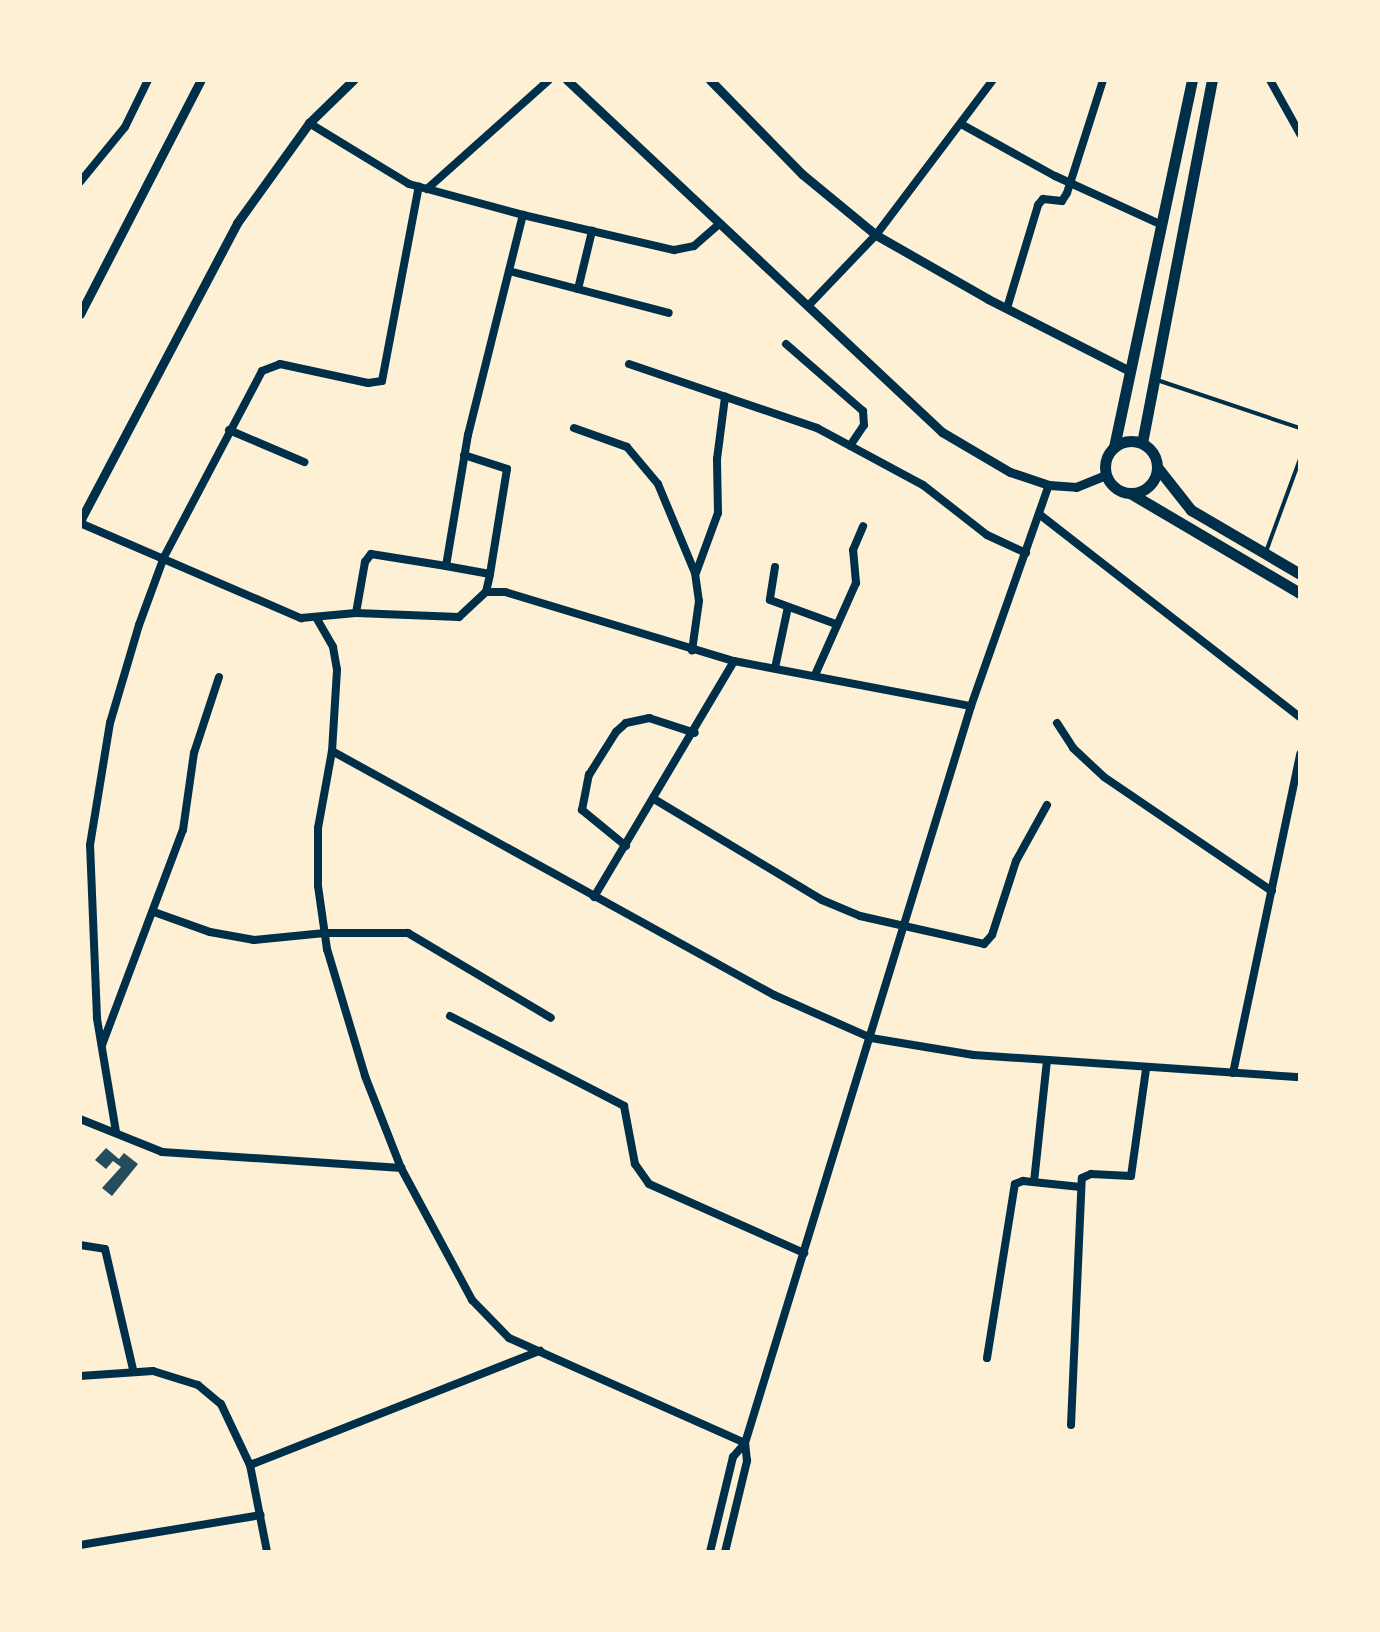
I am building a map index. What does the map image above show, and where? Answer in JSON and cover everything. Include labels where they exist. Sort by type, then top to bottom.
[{"type":"main road","points":[[1114,447],[1192,80]]},
{"type":"main road","points":[[1142,444],[1181,222],[1212,80]]},
{"type":"main road","points":[[1300,574],[1191,510],[1157,467],[1151,451],[1142,444],[1122,442],[1108,455],[1106,475],[1112,484],[1300,593]]},
{"type":"main road","points":[[1130,492],[1149,485],[1157,467]]},
{"type":"street","points":[[80,182],[124,127],[148,80]]},
{"type":"street","points":[[80,314],[200,80]]},
{"type":"street","points":[[353,80],[309,123],[237,224],[80,522],[286,613],[317,620],[356,613],[459,617],[486,592],[506,469],[464,455]]},
{"type":"street","points":[[116,1132],[100,1049],[90,867],[92,819],[110,723],[164,558],[254,380],[270,365],[368,383],[382,381],[423,187],[549,80]]},
{"type":"street","points":[[568,80],[942,432],[1010,472],[1049,485],[1076,487],[1106,475]]},
{"type":"street","points":[[710,80],[802,174],[876,235],[1130,371]]},
{"type":"street","points":[[808,305],[876,235],[993,80]]},
{"type":"street","points":[[1007,308],[1038,206],[1043,200],[1062,201],[1071,183],[1102,80]]},
{"type":"street","points":[[1270,80],[1300,134]]},
{"type":"street","points":[[309,123],[393,176],[592,232],[674,250],[694,246],[719,224]]},
{"type":"street","points":[[961,124],[1071,183],[1163,226]]},
{"type":"street","points":[[446,566],[464,455],[524,215]]},
{"type":"street","points":[[578,289],[592,232]]},
{"type":"street","points":[[508,271],[669,312]]},
{"type":"street","points":[[786,344],[862,411],[864,425],[850,446]]},
{"type":"street","points":[[628,364],[817,428],[923,485],[988,535],[1026,554]]},
{"type":"street","points":[[695,574],[718,512],[717,459],[725,397]]},
{"type":"street","points":[[574,428],[635,453],[658,484],[695,574],[699,601],[692,651]]},
{"type":"street","points":[[229,430],[304,462]]},
{"type":"street","points":[[710,1552],[733,1457],[745,1443],[971,706],[1049,485]]},
{"type":"street","points":[[1040,514],[1300,717]]},
{"type":"street","points":[[814,675],[856,583],[853,550],[863,526]]},
{"type":"street","points":[[356,613],[371,554],[490,574]]},
{"type":"street","points":[[776,566],[770,600],[836,624]]},
{"type":"street","points":[[486,592],[505,592],[734,662],[971,706]]},
{"type":"street","points":[[775,668],[788,607]]},
{"type":"street","points":[[317,620],[335,655],[332,751],[318,828],[318,886],[325,932],[365,1076],[400,1168],[472,1300],[509,1338],[745,1443]]},
{"type":"street","points":[[594,897],[734,662]]},
{"type":"street","points":[[100,1049],[183,830],[194,753],[219,677]]},
{"type":"street","points":[[626,846],[582,810],[590,775],[616,732],[626,723],[648,718],[695,733]]},
{"type":"street","points":[[1056,723],[1072,748],[1104,776],[1272,891]]},
{"type":"street","points":[[332,751],[774,995],[871,1038],[1047,1061],[1300,1077]]},
{"type":"street","points":[[1233,1073],[1300,754]]},
{"type":"street","points":[[654,799],[822,900],[974,944],[990,940],[1010,874],[1047,805]]},
{"type":"street","points":[[154,912],[235,938],[325,932],[408,933],[551,1018]]},
{"type":"street","points":[[450,1016],[624,1106],[635,1164],[649,1184],[804,1253]]},
{"type":"street","points":[[1034,1182],[1047,1061]]},
{"type":"street","points":[[1071,1425],[1082,1187],[1085,1174],[1132,1176],[1146,1070]]},
{"type":"street","points":[[80,1119],[146,1147],[189,1156],[400,1168]]},
{"type":"street","points":[[986,1358],[1014,1188],[1018,1181],[1082,1187]]},
{"type":"street","points":[[80,1245],[105,1249],[133,1369]]},
{"type":"street","points":[[250,1465],[540,1352]]},
{"type":"street","points":[[80,1376],[133,1369],[198,1385],[221,1404],[250,1465],[268,1552]]},
{"type":"street","points":[[726,1552],[747,1461],[745,1443]]},
{"type":"street","points":[[80,1545],[261,1515]]},
{"type":"street","points":[[99,1541],[102,1552]]},
{"type":"lane","points":[[1155,380],[1300,428]]},
{"type":"lane","points":[[1265,554],[1300,459]]},
{"type":"building","points":[[106,1148],[119,1159],[124,1153],[138,1164],[112,1196],[102,1188],[121,1167],[113,1161],[106,1169],[95,1160]]}]
